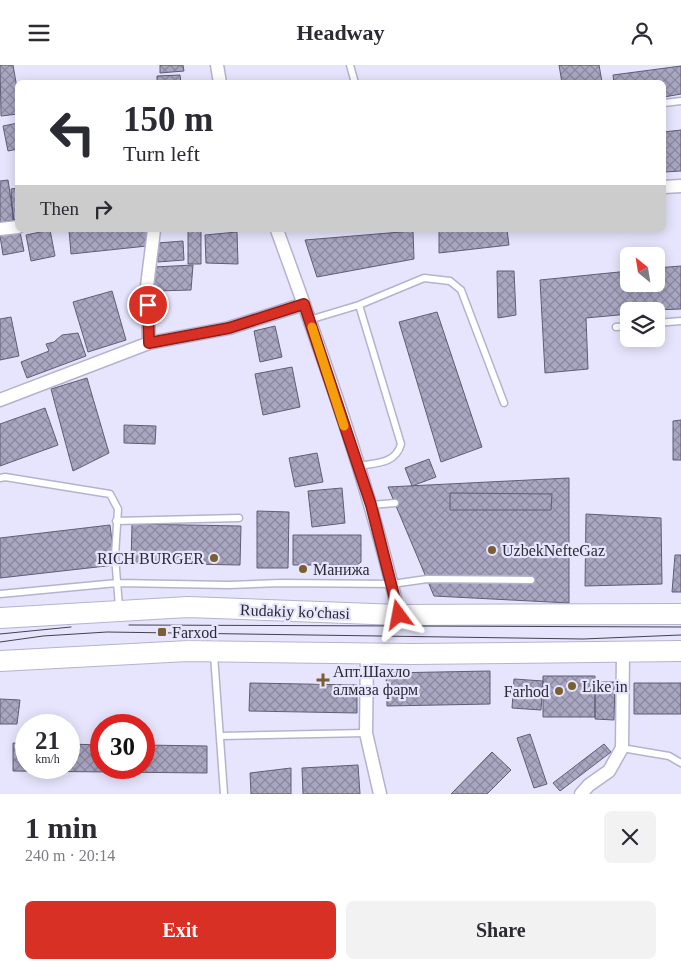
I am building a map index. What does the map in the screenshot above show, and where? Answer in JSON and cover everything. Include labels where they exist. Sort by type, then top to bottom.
[{"type":"main road","name":"Rudakiy ko'chasi","points":[[0,617],[188,607],[399,615],[552,610],[681,614]]},
{"type":"main road","points":[[0,661],[214,651],[367,653],[681,651]]},
{"type":"street","points":[[217,65],[220,80]]},
{"type":"street","points":[[666,187],[681,186]]},
{"type":"street","points":[[0,229],[15,227]]},
{"type":"street","points":[[149,343],[147,286],[154,232]]},
{"type":"street","points":[[278,232],[304,304],[371,505],[399,615]]},
{"type":"street","points":[[0,400],[149,343],[229,328],[304,304]]},
{"type":"street","points":[[581,794],[589,785],[609,771],[622,748],[624,652]]},
{"type":"street","points":[[367,653],[366,733],[378,793]]},
{"type":"lane","points":[[350,65],[354,80]]},
{"type":"lane","points":[[666,103],[681,101]]},
{"type":"lane","points":[[309,320],[359,305],[424,278],[450,281],[461,290],[504,403]]},
{"type":"lane","points":[[357,466],[391,460],[399,452],[401,445],[359,305]]},
{"type":"lane","points":[[665,322],[681,321]]},
{"type":"lane","points":[[616,327],[620,327]]},
{"type":"lane","points":[[0,478],[5,477],[110,494],[118,509],[115,556],[120,611]]},
{"type":"lane","points":[[371,505],[395,503]]},
{"type":"lane","points":[[116,521],[239,518]]},
{"type":"lane","points":[[0,594],[117,583],[229,585],[281,583],[392,584],[427,579],[531,580]]},
{"type":"lane","points":[[214,651],[224,794]]},
{"type":"lane","points":[[220,736],[366,733]]},
{"type":"lane","points":[[622,748],[669,756],[681,763]]},
{"type":"building","points":[[0,65],[13,65],[16,80],[15,114],[1,116]]},
{"type":"building","points":[[160,65],[183,65],[184,71],[160,73]]},
{"type":"building","points":[[559,65],[599,65],[602,80],[562,80]]},
{"type":"building","points":[[681,66],[681,94],[666,97],[666,80],[614,80],[613,75]]},
{"type":"building","points":[[180,75],[181,80],[157,80],[157,76]]},
{"type":"building","points":[[15,124],[15,150],[8,151],[3,126]]},
{"type":"building","points":[[681,130],[681,171],[666,172],[666,132]]},
{"type":"building","points":[[8,180],[14,220],[0,222],[0,181]]},
{"type":"building","points":[[15,188],[15,220],[13,220],[11,189]]},
{"type":"building","points":[[20,232],[24,251],[3,255],[0,236]]},
{"type":"building","points":[[50,232],[55,256],[31,261],[26,235]]},
{"type":"building","points":[[69,232],[150,232],[147,246],[71,254]]},
{"type":"building","points":[[188,232],[201,232],[201,264],[188,264]]},
{"type":"building","points":[[237,232],[238,264],[206,263],[205,235]]},
{"type":"building","points":[[413,232],[414,259],[317,277],[305,240]]},
{"type":"building","points":[[439,232],[507,232],[509,245],[439,253]]},
{"type":"building","points":[[183,241],[184,260],[158,262],[157,243]]},
{"type":"building","points":[[193,265],[191,290],[154,291],[154,267]]},
{"type":"building","points":[[681,266],[681,309],[665,310],[665,302],[620,302],[620,315],[586,318],[588,369],[545,373],[540,280],[620,272],[620,293],[665,293],[665,267]]},
{"type":"building","points":[[497,271],[514,271],[516,315],[498,318]]},
{"type":"building","points":[[112,291],[126,340],[88,352],[73,302]]},
{"type":"building","points":[[437,312],[482,447],[441,462],[399,322]]},
{"type":"building","points":[[11,317],[19,356],[0,360],[0,319]]},
{"type":"building","points":[[275,326],[282,357],[260,362],[254,331]]},
{"type":"building","points":[[78,333],[86,356],[27,378],[21,362],[49,351],[46,344],[54,342],[62,335]]},
{"type":"building","points":[[292,367],[300,407],[263,415],[255,374]]},
{"type":"building","points":[[87,378],[109,453],[73,471],[51,389]]},
{"type":"building","points":[[45,408],[58,445],[0,466],[0,424]]},
{"type":"building","points":[[681,420],[681,460],[673,460],[673,421]]},
{"type":"building","points":[[124,425],[156,426],[155,444],[124,443]]},
{"type":"building","points":[[317,453],[323,482],[295,487],[289,458]]},
{"type":"building","points":[[429,459],[436,477],[412,486],[405,468]]},
{"type":"building","name":"UzbekNefteGaz","points":[[569,478],[569,603],[434,596],[388,487]]},
{"type":"building","points":[[342,488],[345,523],[312,527],[308,491]]},
{"type":"building","points":[[450,493],[552,494],[551,510],[450,510]]},
{"type":"building","points":[[257,511],[289,512],[288,568],[257,568]]},
{"type":"building","points":[[586,514],[661,518],[662,584],[585,586]]},
{"type":"building","points":[[132,524],[241,526],[240,565],[131,563]]},
{"type":"building","points":[[110,525],[115,565],[0,578],[0,538]]},
{"type":"building","points":[[293,535],[361,535],[361,562],[357,565],[293,565]]},
{"type":"building","points":[[675,555],[681,555],[681,592],[672,592]]},
{"type":"building","points":[[490,671],[490,704],[387,706],[386,673]]},
{"type":"building","points":[[543,676],[595,676],[595,717],[543,717]]},
{"type":"building","points":[[514,679],[543,681],[541,710],[512,708]]},
{"type":"building","points":[[595,682],[615,682],[614,720],[595,719]]},
{"type":"building","points":[[250,683],[357,685],[357,713],[249,711]]},
{"type":"building","points":[[634,683],[681,683],[681,714],[634,714]]},
{"type":"building","points":[[0,699],[20,700],[18,714],[15,714],[15,724],[0,724]]},
{"type":"building","points":[[530,734],[547,784],[534,788],[517,738]]},
{"type":"building","points":[[13,743],[15,743],[15,771],[13,771]]},
{"type":"building","points":[[80,744],[90,745],[90,772],[80,772]]},
{"type":"building","points":[[604,744],[611,752],[560,791],[553,783]]},
{"type":"building","points":[[155,745],[207,746],[207,773],[155,772]]},
{"type":"building","points":[[492,752],[511,770],[487,794],[451,794]]},
{"type":"building","points":[[358,765],[360,794],[303,794],[302,768]]},
{"type":"building","points":[[291,768],[291,794],[251,794],[250,773]]},
{"type":"tram line","points":[[129,625],[681,627]]},
{"type":"tram line","points":[[0,634],[71,627]]},
{"type":"tram line","points":[[0,642],[43,636],[107,632],[583,639],[681,635]]},
{"type":"slow traffic","points":[[312,327],[344,426]]},
{"type":"place","name":"UzbekNefteGaz","points":[[492,550]]},
{"type":"place","name":"RICH BURGER","points":[[214,558]]},
{"type":"place","name":"Манижа","points":[[303,569]]},
{"type":"place","name":"Farxod","points":[[162,632]]},
{"type":"place","name":"Апт.Шахло алмаза фарм","points":[[323,680]]},
{"type":"place","name":"Like in","points":[[572,686]]},
{"type":"place","name":"Farhod","points":[[559,691]]},
{"type":"route","points":[[148,305],[149,343],[229,328],[304,304],[371,505],[399,615]]}]
